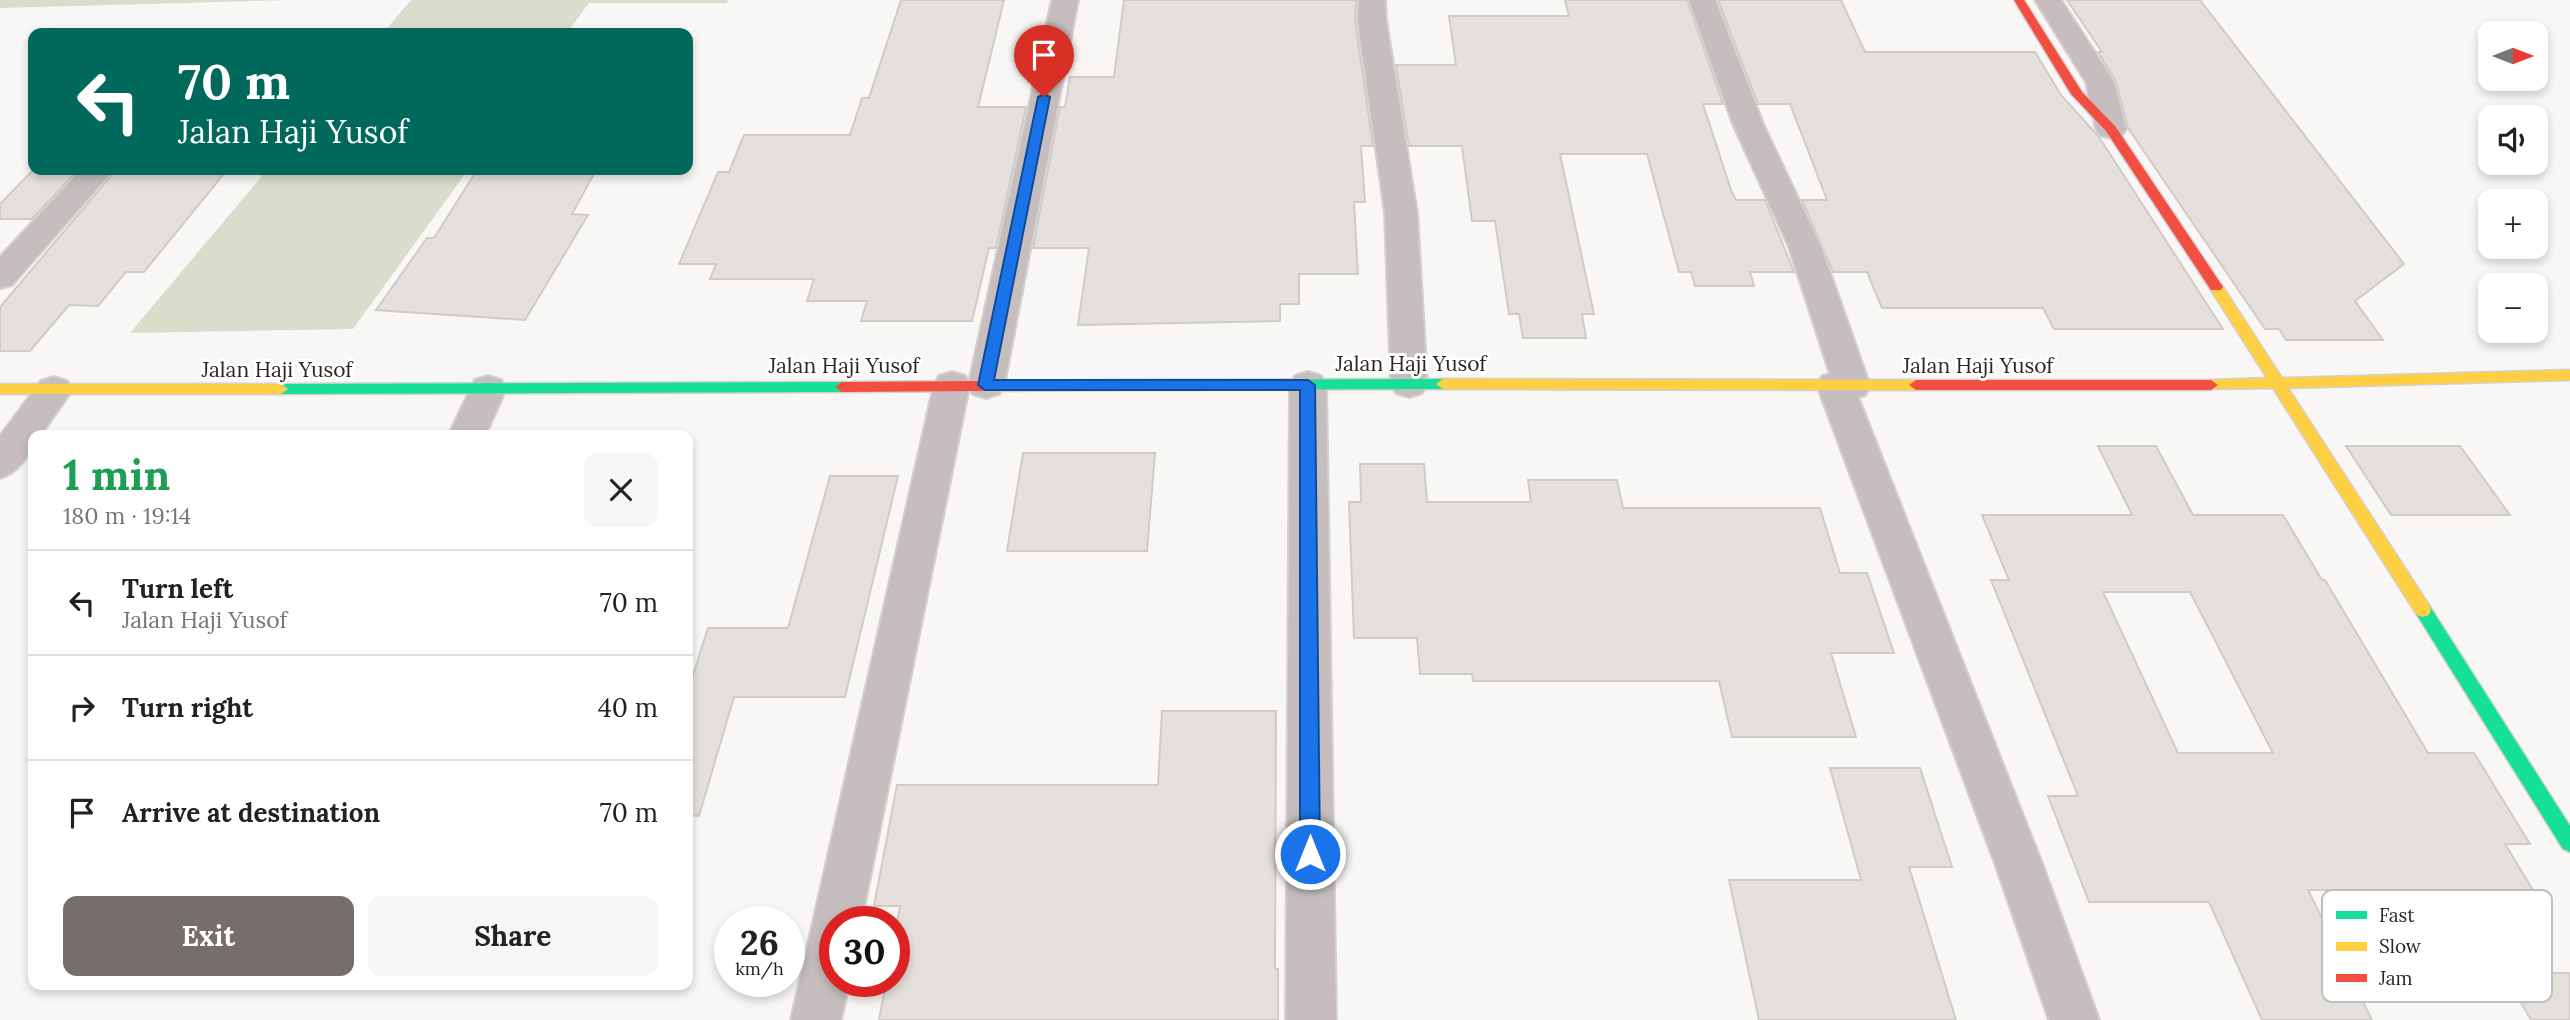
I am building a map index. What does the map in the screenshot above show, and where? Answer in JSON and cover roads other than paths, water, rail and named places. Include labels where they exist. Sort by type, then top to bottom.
[{"type":"street","points":[[841,906],[1065,0]]},
{"type":"street","points":[[1372,0],[1372,21],[1401,213],[1409,384]]},
{"type":"street","points":[[1702,0],[1748,124],[1805,247],[1856,433],[1914,597],[2050,946],[2074,1020]]},
{"type":"street","points":[[2019,0],[2077,93],[2111,129],[2281,385],[2570,843]]},
{"type":"street","points":[[2048,0],[2100,82],[2111,129]]},
{"type":"street","points":[[0,277],[93,175]]},
{"type":"street","name":"Jalan Haji Yusof","points":[[0,389],[1409,384],[2281,385],[2570,375]]},
{"type":"street","points":[[1308,385],[1311,1020]]},
{"type":"street","points":[[469,430],[488,389]]},
{"type":"street","points":[[0,464],[54,390]]},
{"type":"street","points":[[816,1020],[821,997]]}]
